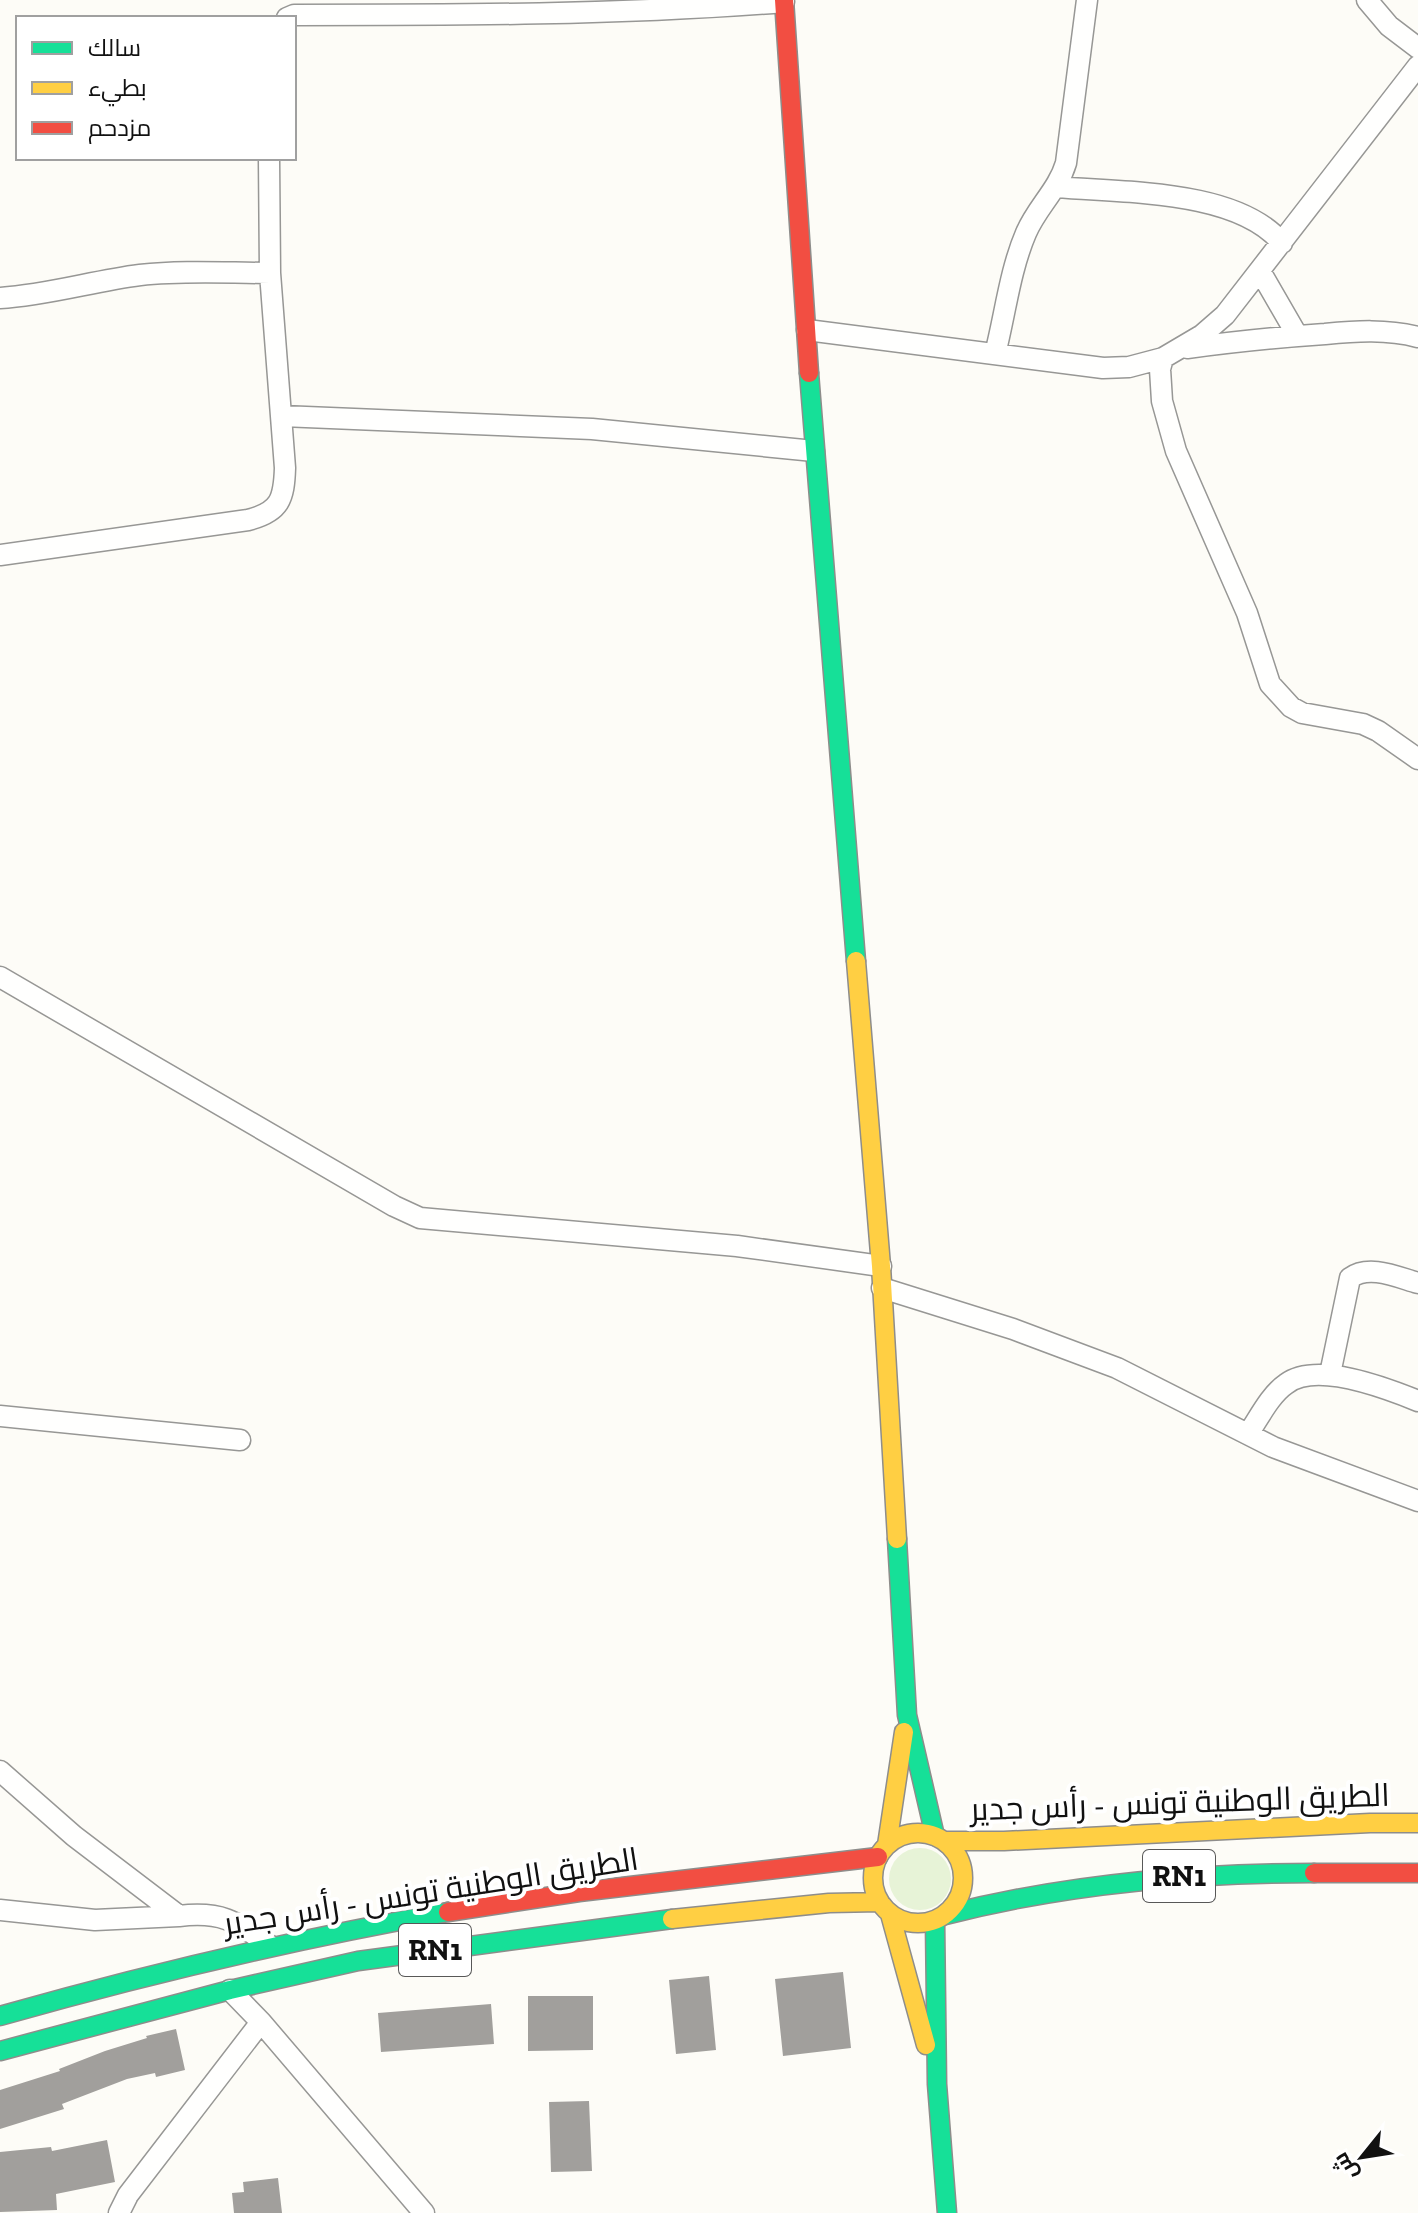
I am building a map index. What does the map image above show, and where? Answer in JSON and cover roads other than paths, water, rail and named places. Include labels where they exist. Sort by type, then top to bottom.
[{"type":"main road","points":[[784,1],[814,451],[881,1266],[907,1715],[940,1838],[962,1863],[964,1878],[962,1892],[955,1905],[940,1918],[937,2084],[947,2213]]},
{"type":"main road","points":[[907,1715],[883,1851],[873,1872],[874,1887],[885,1908],[937,2084]]},
{"type":"main road","name":"الطريق الوطنية تونس - رأس جدير","points":[[940,1838],[1004,1841],[1354,1823],[1418,1823]]},
{"type":"main road","name":"RN1","points":[[883,1851],[905,1835],[925,1833],[940,1838]]},
{"type":"main road","name":"الطريق الوطنية تونس - رأس جدير","points":[[0,2016],[180,1966],[269,1945],[482,1906],[883,1851]]},
{"type":"main road","name":"RN1","points":[[885,1908],[904,1921],[920,1924],[1028,1894],[1165,1876],[1418,1873]]},
{"type":"main road","name":"الطريق الوطنية تونس - رأس جدير","points":[[0,2051],[230,1990],[358,1961],[803,1905],[885,1908]]},
{"type":"street","points":[[995,354],[1022,244],[1033,219],[1057,187],[1066,163],[1087,0]]},
{"type":"street","points":[[1367,0],[1389,26],[1418,48]]},
{"type":"street","points":[[292,16],[672,11],[784,1]]},
{"type":"street","points":[[1418,66],[1225,315],[1202,335],[1171,354],[1160,369],[1162,401],[1176,451],[1241,599],[1270,684],[1291,707],[1302,713],[1363,724],[1418,759]]},
{"type":"street","points":[[0,555],[266,515],[280,501],[285,491],[270,273],[269,160]]},
{"type":"street","points":[[1057,187],[1183,198],[1231,209],[1263,224],[1282,243]]},
{"type":"street","points":[[1260,271],[1297,335]]},
{"type":"street","points":[[0,298],[63,290],[137,275],[174,272],[270,273]]},
{"type":"street","points":[[807,330],[1103,368],[1129,367],[1171,354],[1297,335],[1381,331],[1418,337]]},
{"type":"street","points":[[282,416],[592,429],[814,451]]},
{"type":"street","points":[[0,977],[394,1206],[420,1218],[737,1246],[881,1266]]},
{"type":"street","points":[[1330,1374],[1350,1278],[1358,1272],[1369,1270],[1418,1283]]},
{"type":"street","points":[[882,1288],[1013,1329],[1117,1368],[1273,1447],[1418,1501]]},
{"type":"street","points":[[1248,1434],[1286,1384],[1307,1374],[1330,1374],[1418,1401]]},
{"type":"street","points":[[0,1416],[240,1440]]},
{"type":"street","points":[[0,1771],[74,1836],[179,1916]]},
{"type":"street","points":[[0,1910],[95,1920],[202,1913],[233,1920],[269,1945]]},
{"type":"street","points":[[230,1990],[424,2213]]},
{"type":"street","points":[[119,2213],[128,2195],[261,2022]]}]
